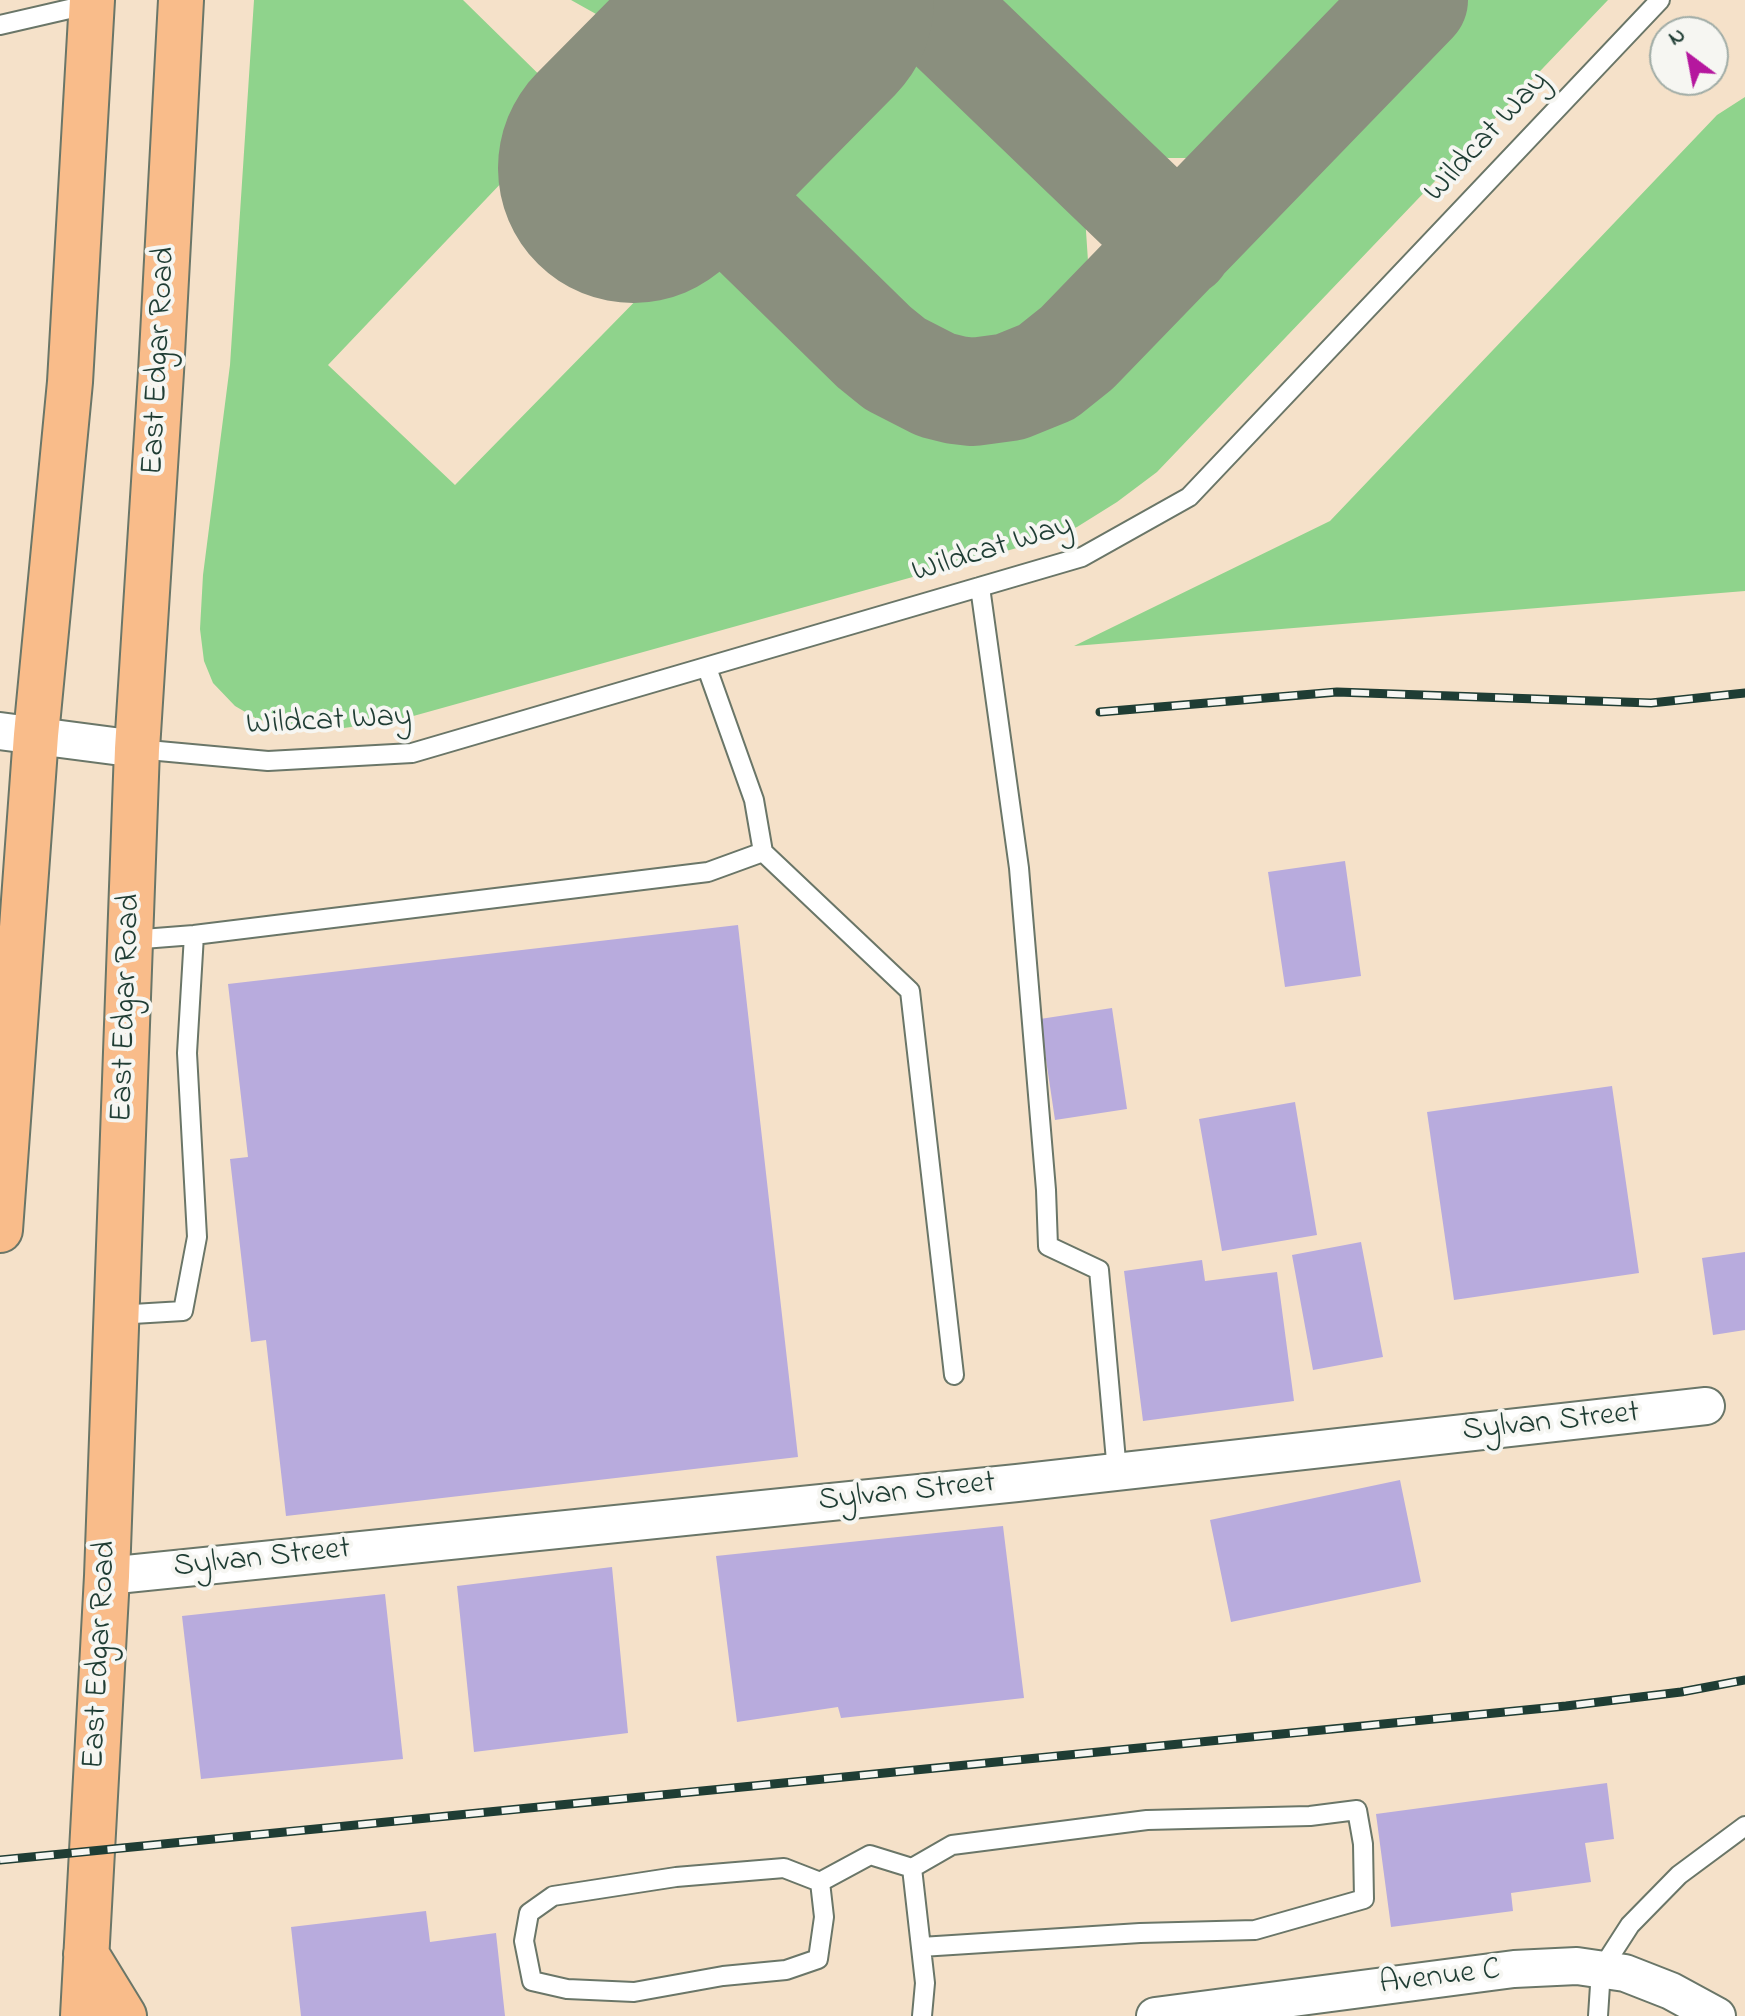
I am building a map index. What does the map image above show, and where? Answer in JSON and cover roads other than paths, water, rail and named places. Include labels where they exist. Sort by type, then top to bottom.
[{"type":"highway","name":"East Edgar Road","points":[[83,2016],[107,1576],[137,749],[181,0]]},
{"type":"highway","points":[[0,1230],[19,941],[18,733],[70,382],[92,2]]},
{"type":"highway","points":[[0,902],[19,941]]},
{"type":"highway","points":[[86,1954],[124,2016]]},
{"type":"street","points":[[18,733],[137,749]]},
{"type":"street","name":"Sylvan Street","points":[[107,1576],[1117,1472],[1706,1406]]},
{"type":"street","name":"Avenue C","points":[[1155,2016],[1514,1969],[1577,1966],[1625,1973],[1671,1991],[1717,2016]]},
{"type":"lane","name":"Wildcat Way","points":[[137,749],[268,761],[412,753],[1082,557],[1189,497],[1660,0]]},
{"type":"lane","points":[[0,25],[92,2]]},
{"type":"lane","points":[[980,587],[1019,868],[1048,1246],[1099,1270],[1117,1472]]},
{"type":"lane","points":[[707,668],[754,800],[763,852],[910,991],[954,1375]]},
{"type":"lane","points":[[130,940],[194,935],[708,872],[763,852]]},
{"type":"lane","points":[[116,1315],[183,1311],[197,1237],[187,1053],[194,935]]},
{"type":"lane","points":[[820,1882],[824,1917],[818,1959],[786,1970],[723,1976],[634,1992],[567,1989],[532,1981],[524,1941],[529,1913],[553,1896],[676,1877],[784,1868],[820,1882],[870,1855],[912,1868],[952,1845],[1147,1820],[1310,1816],[1357,1810],[1363,1844],[1364,1899],[1255,1930],[1140,1933],[921,1947]]},
{"type":"lane","points":[[1598,2016],[1601,1970],[1630,1925],[1679,1875],[1745,1826]]},
{"type":"lane","points":[[912,1868],[925,1983],[922,2016]]},
{"type":"railway","points":[[1100,712],[1337,692],[1651,703],[1745,693]]},
{"type":"railway","points":[[0,1860],[1566,1706],[1681,1692],[1745,1680]]}]
